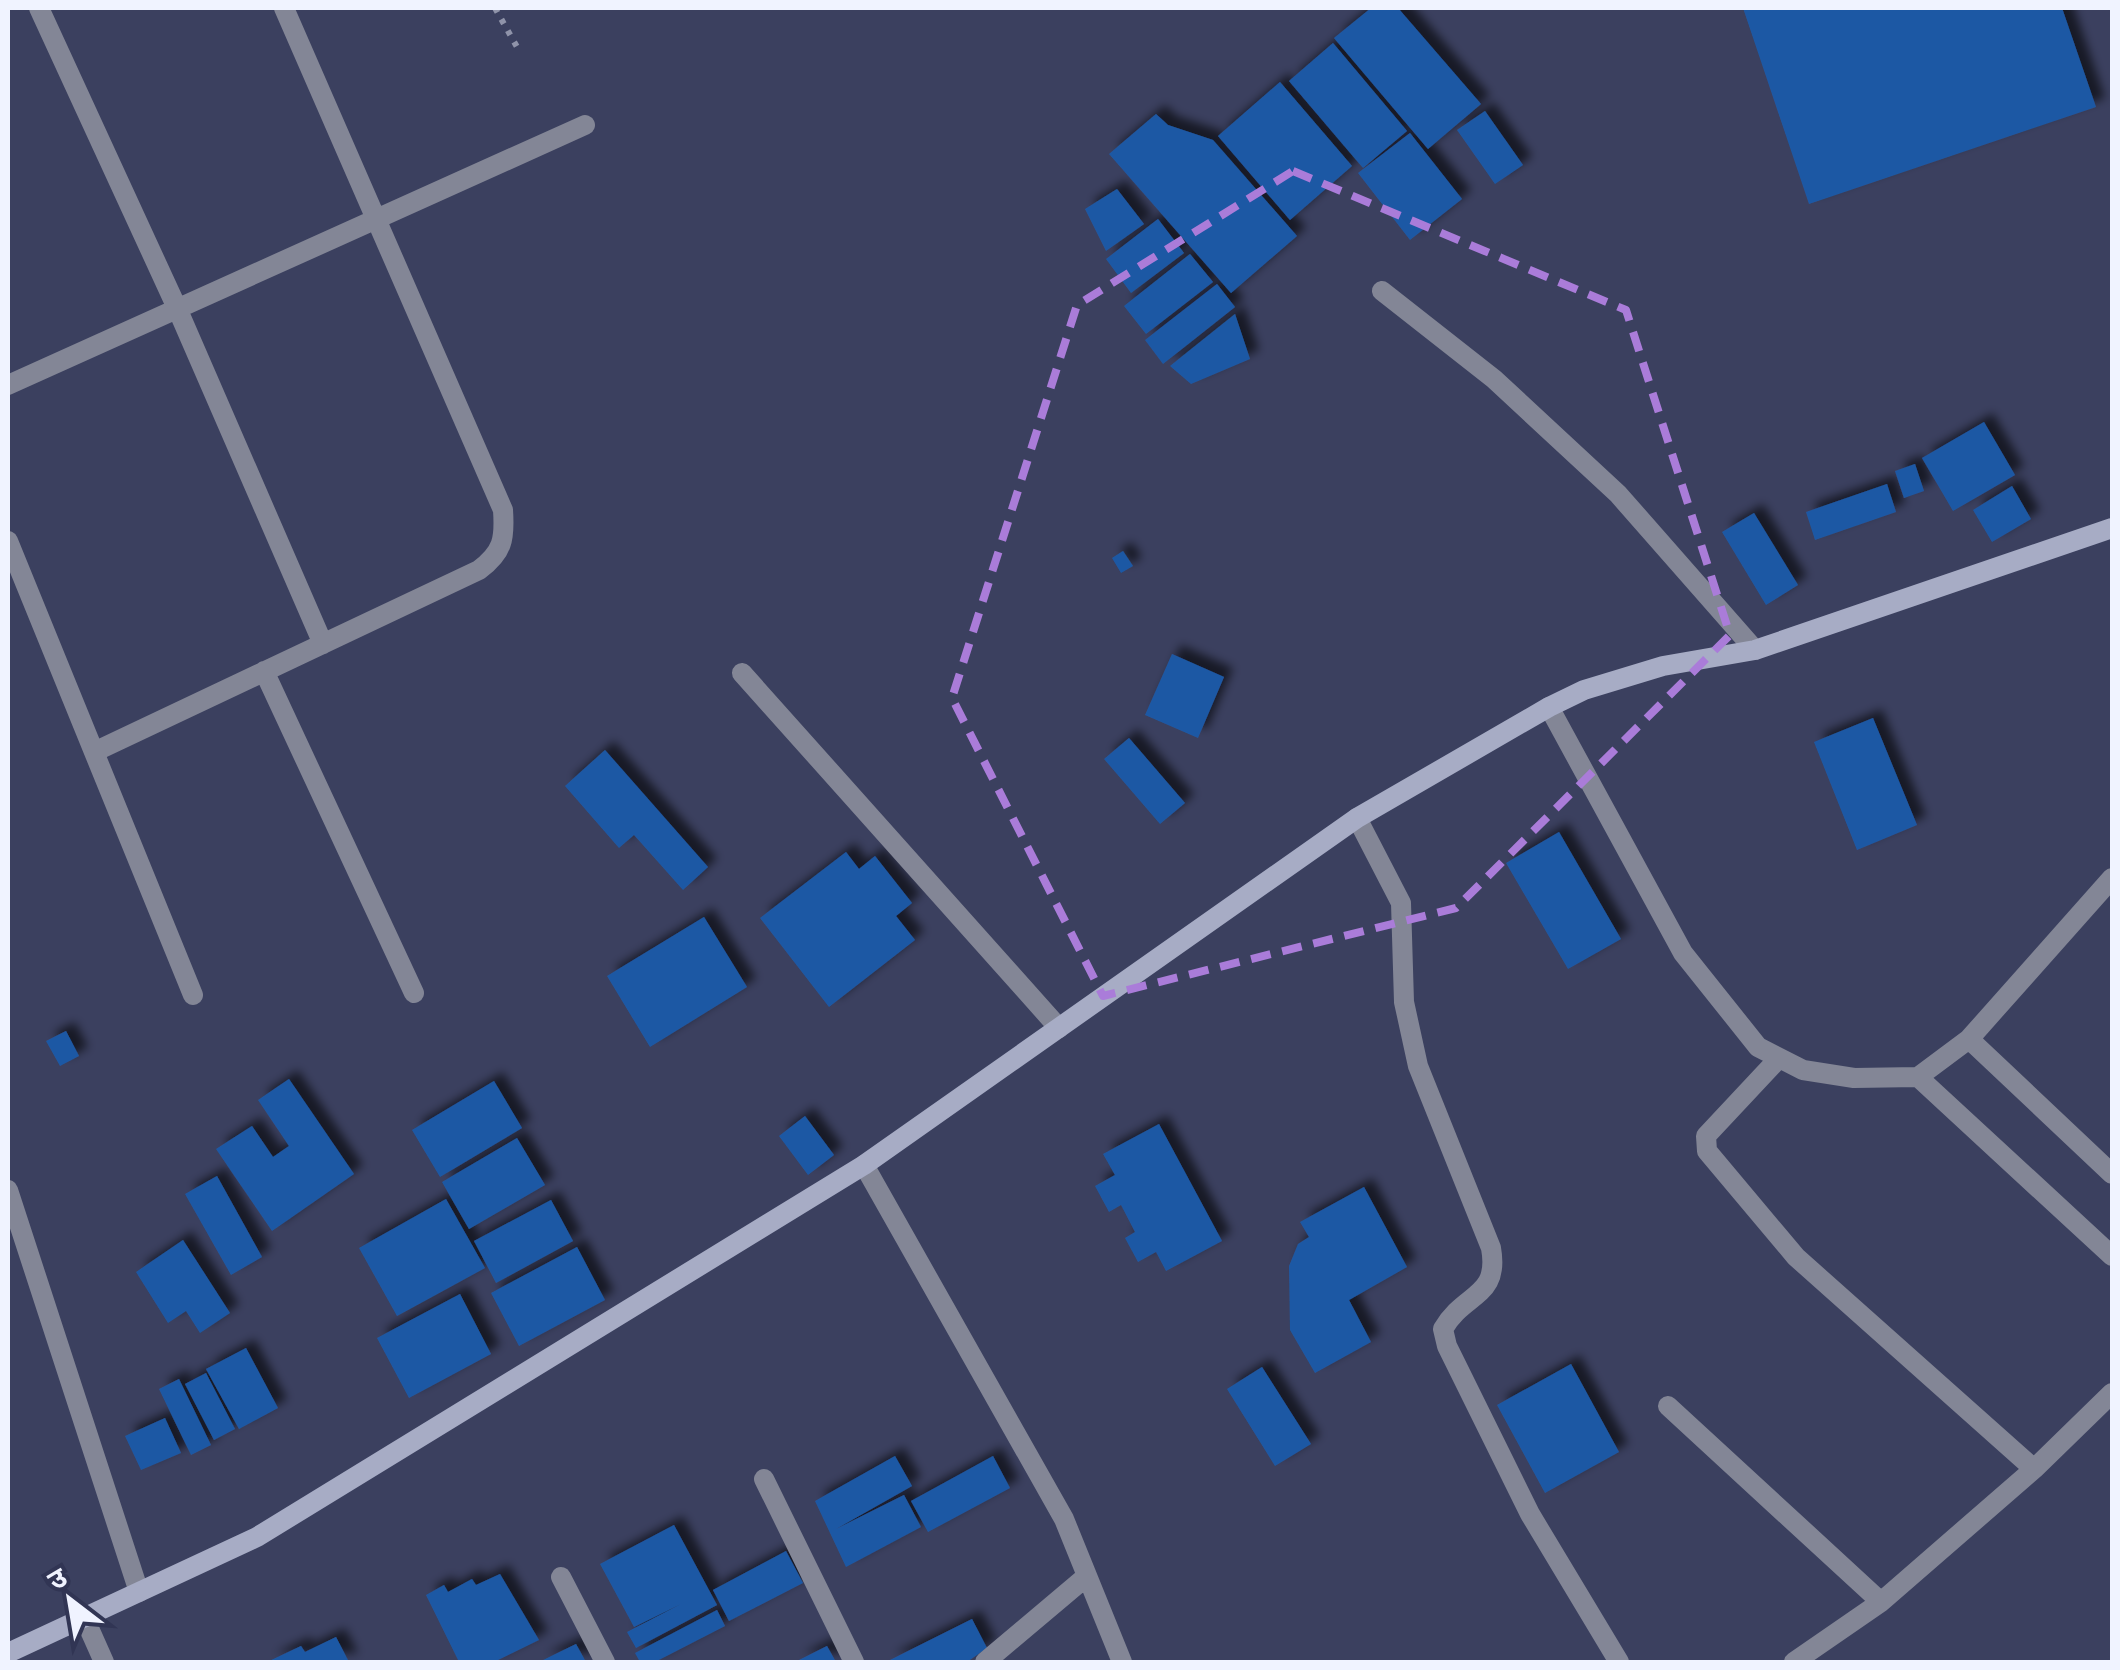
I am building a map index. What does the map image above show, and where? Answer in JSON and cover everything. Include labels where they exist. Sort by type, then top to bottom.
[{"type":"main road","points":[[8,1653],[258,1537],[864,1165],[1356,818],[1549,706],[1584,690],[1663,666],[1755,650],[2112,528]]},
{"type":"street","points":[[39,8],[177,308],[323,644]]},
{"type":"street","points":[[94,752],[479,570],[496,557],[505,541],[503,510],[284,8]]},
{"type":"street","points":[[8,385],[585,125]]},
{"type":"street","points":[[1382,292],[1494,379],[1618,494],[1755,650]]},
{"type":"street","points":[[8,540],[193,995]]},
{"type":"street","points":[[264,671],[414,993]]},
{"type":"street","points":[[742,673],[1059,1028]]},
{"type":"street","points":[[1549,706],[1684,953],[1758,1048],[1803,1070],[1854,1078],[1918,1077],[1969,1039],[2112,878]]},
{"type":"street","points":[[1356,818],[1402,902],[1404,1002],[1418,1066],[1491,1248],[1495,1270],[1488,1288],[1454,1310],[1443,1329],[1447,1346],[1530,1514],[1619,1662]]},
{"type":"street","points":[[1969,1039],[2112,1174]]},
{"type":"street","points":[[1779,1058],[1706,1136],[1707,1151],[1796,1257],[2034,1468]]},
{"type":"street","points":[[1918,1077],[2112,1256]]},
{"type":"street","points":[[864,1165],[1064,1519],[1122,1662]]},
{"type":"street","points":[[8,1190],[138,1592]]},
{"type":"street","points":[[1794,1662],[1881,1602],[2034,1468],[2112,1393]]},
{"type":"street","points":[[1668,1406],[1881,1602]]},
{"type":"street","points":[[764,1479],[854,1662]]},
{"type":"street","points":[[986,1662],[1087,1576]]},
{"type":"street","points":[[561,1578],[605,1662]]},
{"type":"street","points":[[84,1618],[104,1662]]},
{"type":"path","points":[[496,8],[517,47]]},
{"type":"highlighted area","points":[[1293,171],[1626,310],[1730,635],[1456,908],[1103,996],[952,698],[1077,305]]},
{"type":"building","points":[[1371,8],[1398,8],[1481,104],[1428,149],[1334,38]]},
{"type":"building","points":[[1743,8],[2062,8],[2096,107],[1809,204]]},
{"type":"building","points":[[1333,43],[1407,131],[1363,168],[1289,81]]},
{"type":"building","points":[[1280,82],[1352,166],[1290,220],[1218,136]]},
{"type":"building","points":[[1485,111],[1523,165],[1495,184],[1457,130]]},
{"type":"building","points":[[1156,114],[1168,125],[1213,140],[1297,236],[1231,293],[1109,154]]},
{"type":"building","points":[[1410,133],[1462,199],[1410,240],[1358,173]]},
{"type":"building","points":[[1117,189],[1144,224],[1106,251],[1085,209]]},
{"type":"building","points":[[1158,219],[1184,253],[1131,293],[1106,259]]},
{"type":"building","points":[[1190,254],[1213,282],[1146,334],[1124,306]]},
{"type":"building","points":[[1217,284],[1235,307],[1163,364],[1145,340]]},
{"type":"building","points":[[1235,314],[1250,359],[1191,384],[1170,366]]},
{"type":"building","points":[[1984,422],[2015,475],[1953,511],[1922,458]]},
{"type":"building","points":[[1915,464],[1924,491],[1904,498],[1895,471]]},
{"type":"building","points":[[1887,484],[1896,512],[1815,540],[1806,512]]},
{"type":"building","points":[[2012,486],[2031,519],[1992,542],[1973,510]]},
{"type":"building","points":[[1754,513],[1798,585],[1766,605],[1722,532]]},
{"type":"building","points":[[1123,551],[1133,566],[1121,573],[1112,558]]},
{"type":"building","points":[[1172,654],[1224,677],[1198,738],[1145,715]]},
{"type":"building","points":[[1873,718],[1917,825],[1857,850],[1814,742]]},
{"type":"building","points":[[1129,738],[1185,803],[1160,824],[1104,759]]},
{"type":"building","points":[[605,750],[708,867],[683,890],[634,835],[619,848],[565,786]]},
{"type":"building","points":[[1559,832],[1621,939],[1568,969],[1506,863]]},
{"type":"building","points":[[846,852],[859,869],[875,856],[912,903],[896,916],[915,940],[829,1007],[760,918]]},
{"type":"building","points":[[704,917],[747,987],[650,1047],[607,976]]},
{"type":"building","points":[[66,1031],[79,1056],[60,1066],[46,1041]]},
{"type":"building","points":[[289,1079],[354,1174],[272,1231],[216,1149],[252,1126],[273,1157],[289,1146],[258,1100]]},
{"type":"building","points":[[494,1081],[522,1128],[440,1177],[412,1130]]},
{"type":"building","points":[[805,1116],[834,1155],[808,1175],[779,1136]]},
{"type":"building","points":[[1159,1124],[1222,1241],[1166,1271],[1156,1252],[1138,1262],[1125,1238],[1135,1232],[1121,1205],[1109,1212],[1095,1186],[1115,1175],[1103,1154]]},
{"type":"building","points":[[517,1138],[545,1185],[469,1229],[442,1182]]},
{"type":"building","points":[[217,1176],[262,1257],[231,1275],[185,1194]]},
{"type":"building","points":[[1364,1187],[1407,1267],[1349,1300],[1371,1342],[1315,1373],[1290,1330],[1289,1266],[1298,1244],[1309,1237],[1300,1222]]},
{"type":"building","points":[[446,1199],[485,1268],[397,1316],[359,1248]]},
{"type":"building","points":[[551,1200],[573,1241],[496,1283],[474,1241]]},
{"type":"building","points":[[183,1240],[230,1313],[200,1333],[186,1311],[168,1323],[136,1272]]},
{"type":"building","points":[[577,1247],[605,1300],[519,1346],[491,1293]]},
{"type":"building","points":[[460,1294],[491,1354],[409,1398],[377,1338]]},
{"type":"building","points":[[246,1348],[278,1408],[239,1429],[206,1369]]},
{"type":"building","points":[[1571,1364],[1619,1452],[1545,1493],[1497,1405]]},
{"type":"building","points":[[1262,1367],[1311,1444],[1275,1466],[1227,1389]]},
{"type":"building","points":[[206,1373],[235,1429],[214,1440],[185,1384]]},
{"type":"building","points":[[179,1379],[211,1445],[191,1455],[159,1389]]},
{"type":"building","points":[[165,1418],[181,1453],[141,1470],[125,1436]]},
{"type":"building","points":[[895,1456],[912,1486],[836,1529],[904,1495],[921,1527],[846,1567],[815,1501]]},
{"type":"building","points":[[993,1456],[1010,1488],[928,1532],[911,1501]]},
{"type":"building","points":[[674,1525],[717,1605],[636,1648],[627,1632],[681,1604],[634,1627],[600,1564]]},
{"type":"building","points":[[786,1551],[803,1583],[729,1621],[713,1590]]},
{"type":"building","points":[[500,1574],[539,1640],[494,1662],[459,1662],[426,1595],[444,1585],[448,1592],[472,1579],[476,1585]]},
{"type":"building","points":[[717,1610],[725,1626],[655,1662],[640,1662],[635,1653]]},
{"type":"building","points":[[972,1619],[987,1648],[967,1662],[886,1662]]},
{"type":"building","points":[[336,1637],[349,1662],[267,1662],[301,1646],[305,1652]]},
{"type":"building","points":[[576,1644],[586,1662],[539,1662]]},
{"type":"building","points":[[827,1646],[836,1662],[795,1662]]}]
